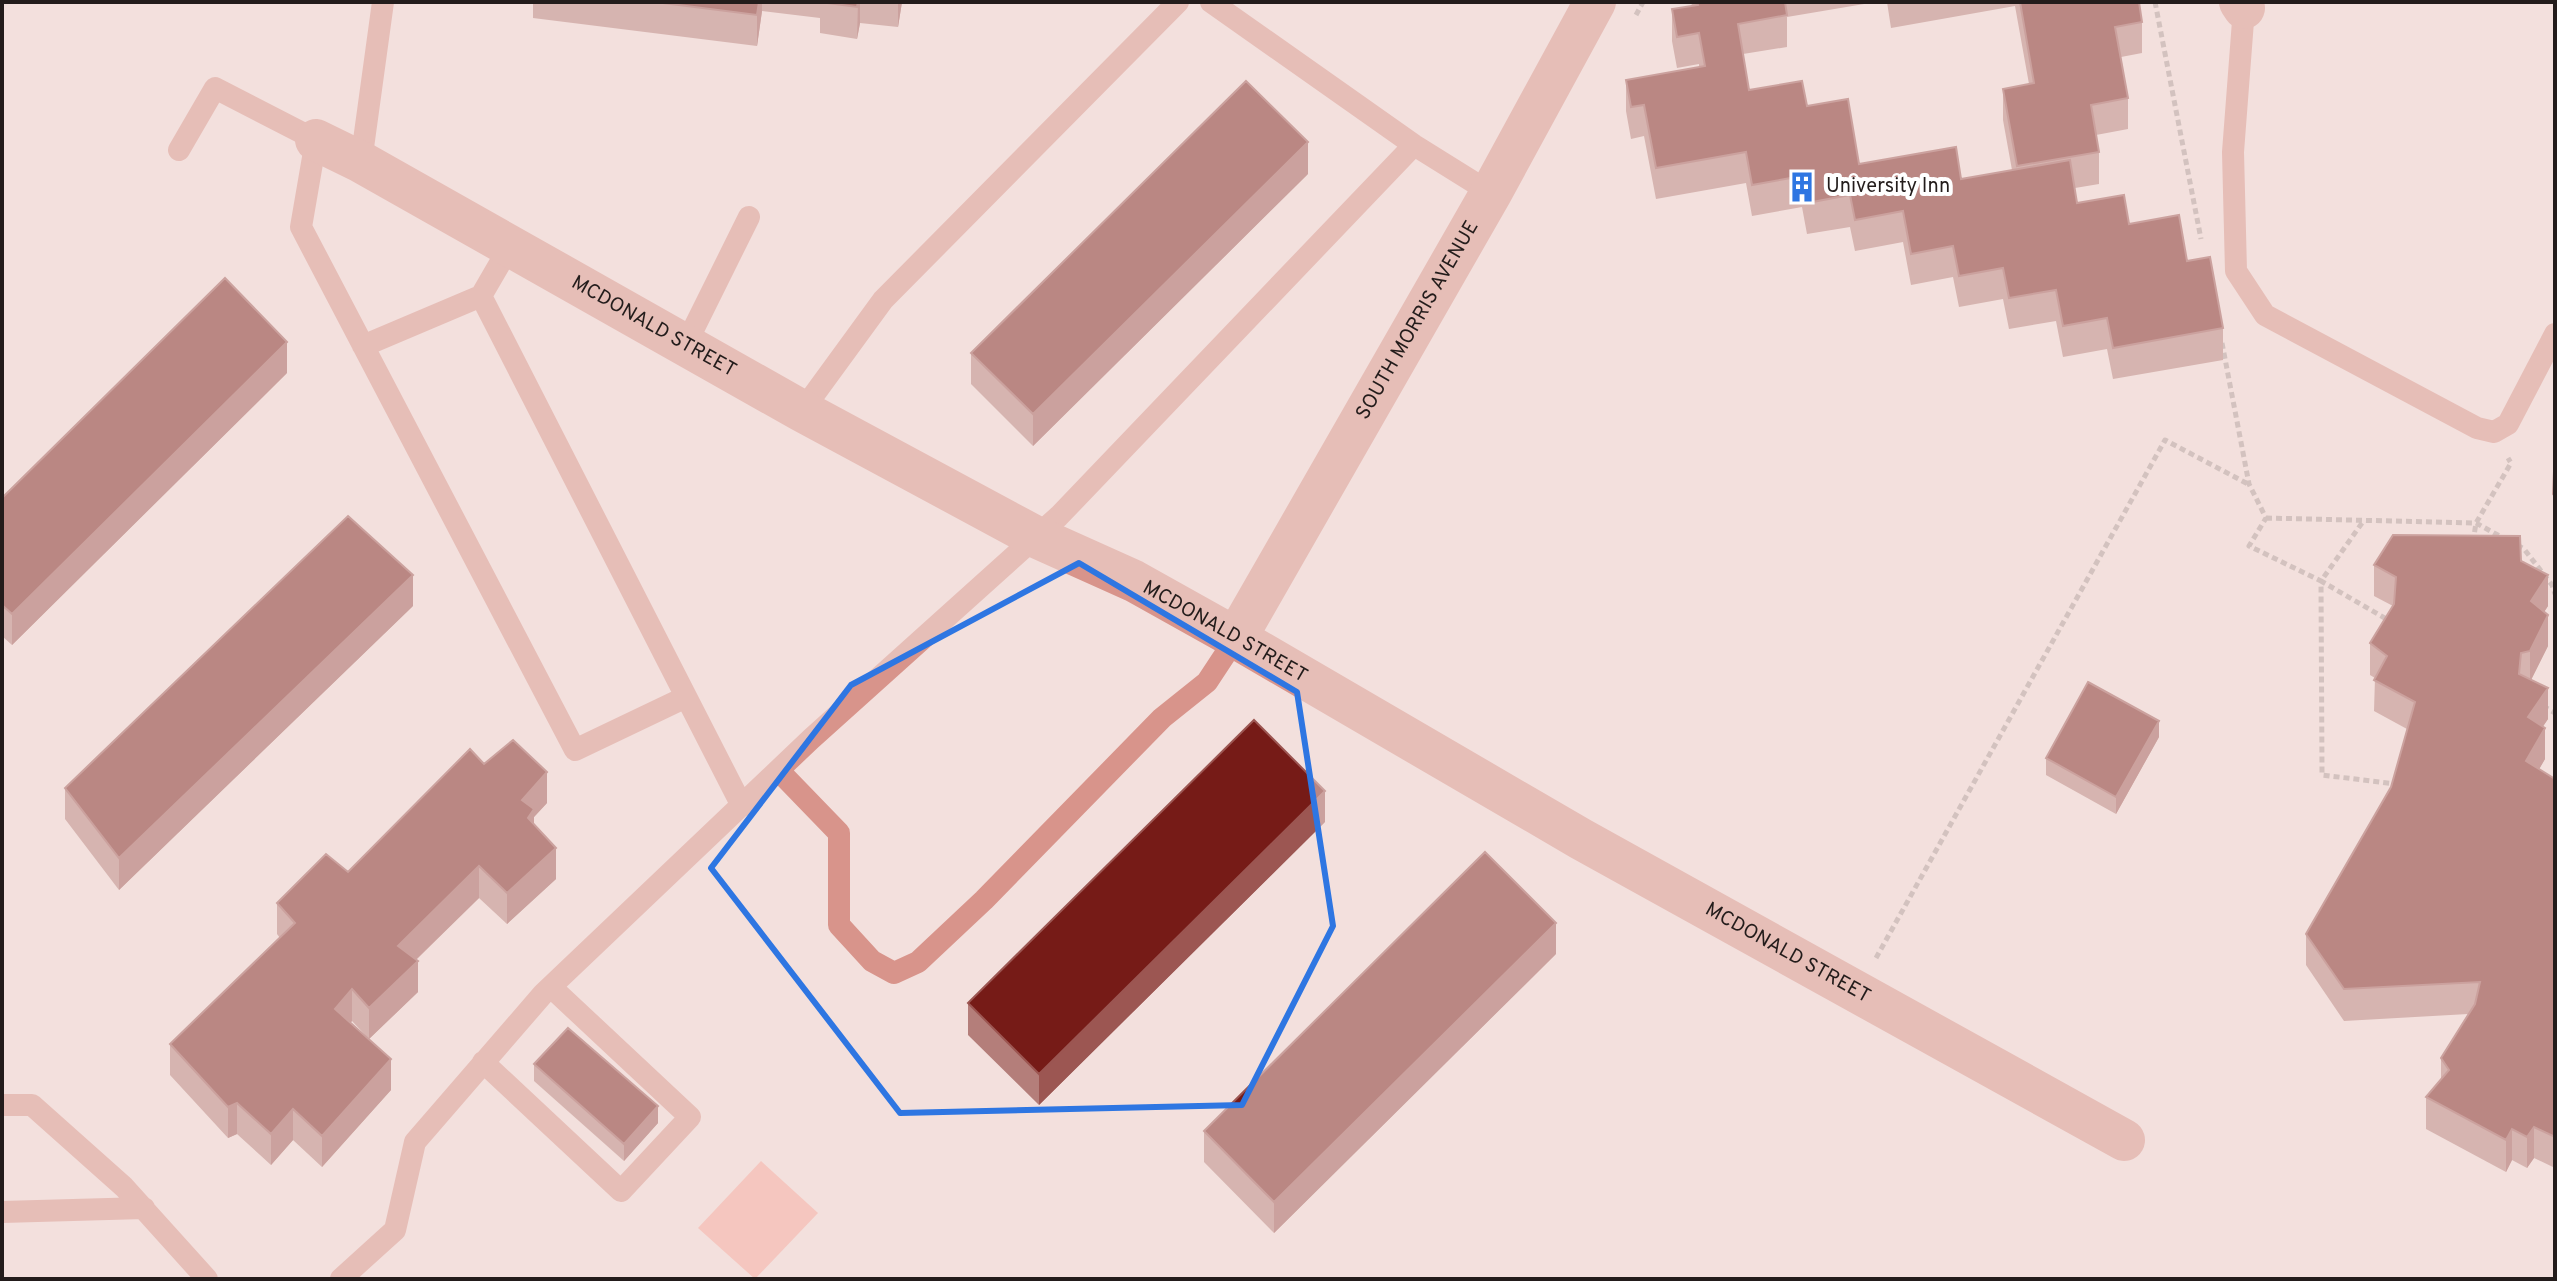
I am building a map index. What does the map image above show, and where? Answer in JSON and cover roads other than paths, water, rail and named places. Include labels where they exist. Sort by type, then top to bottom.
[{"type":"street","name":"SOUTH MORRIS AVENUE","points":[[1236,638],[1491,193],[1595,2]]},
{"type":"street","name":"MCDONALD STREET","points":[[316,140],[361,162],[802,411],[1036,537],[1134,581],[1581,839],[2124,1140]]},
{"type":"lane","points":[[361,162],[383,2]]},
{"type":"lane","points":[[802,411],[883,300],[1178,2]]},
{"type":"lane","points":[[1211,2],[1414,145],[1491,193]]},
{"type":"lane","points":[[2248,4],[2233,152],[2236,271],[2265,315],[2477,428],[2494,432],[2508,424],[2555,334]]},
{"type":"lane","points":[[179,150],[215,88],[316,140],[301,227],[575,750],[686,697]]},
{"type":"lane","points":[[341,1279],[395,1230],[415,1142],[551,987],[779,771],[1036,537],[1414,145]]},
{"type":"lane","points":[[685,346],[749,217]]},
{"type":"lane","points":[[363,346],[481,296],[510,246]]},
{"type":"lane","points":[[481,296],[742,806]]},
{"type":"lane","points":[[779,771],[839,833],[839,925],[872,961],[894,973],[918,962],[984,900],[1162,718],[1207,682],[1236,638]]},
{"type":"lane","points":[[483,1062],[621,1191],[690,1117],[551,987]]},
{"type":"lane","points":[[2,1105],[32,1105],[124,1187],[207,1279]]},
{"type":"lane","points":[[2,1212],[144,1208]]},
{"type":"place","name":"University Inn","points":[[1802,187]]}]
